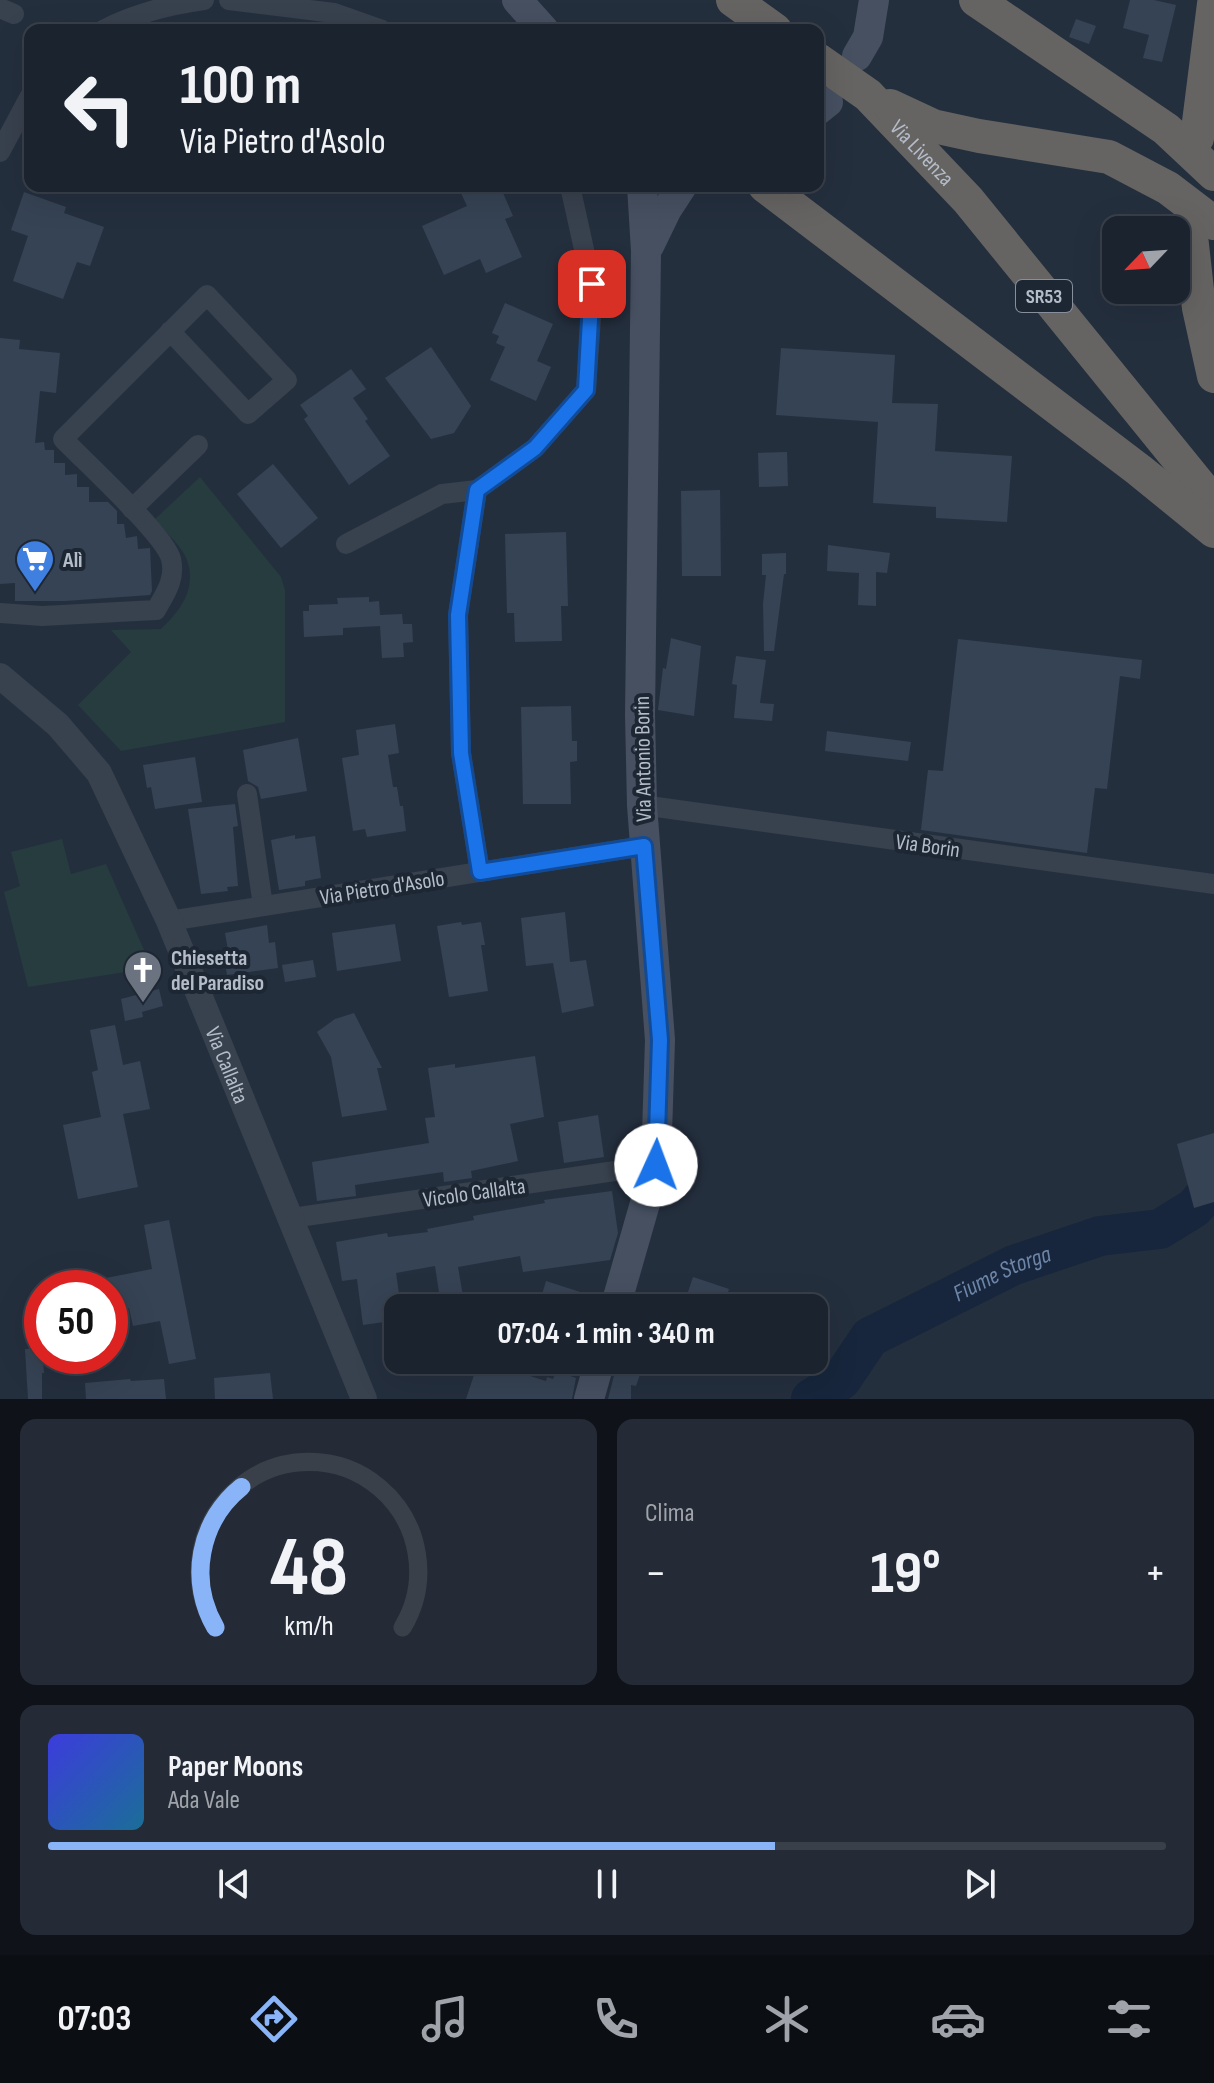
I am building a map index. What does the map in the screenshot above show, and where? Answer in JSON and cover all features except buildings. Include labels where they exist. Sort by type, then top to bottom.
[{"type":"highway","points":[[733,0],[767,24]]},
{"type":"highway","points":[[976,0],[1196,151],[1214,4]]},
{"type":"highway","name":"SR53","points":[[824,64],[868,95]]},
{"type":"highway","name":"Via Livenza","points":[[868,95],[933,126],[1109,157],[1168,188],[1204,223]]},
{"type":"highway","name":"Via Livenza","points":[[868,95],[968,200],[1214,503]]},
{"type":"highway","points":[[773,192],[1139,470],[1214,531]]},
{"type":"highway","points":[[1204,223],[1199,308],[1214,376]]},
{"type":"main road","points":[[517,0],[539,24]]},
{"type":"main road","points":[[857,56],[868,37],[874,0]]},
{"type":"main road","name":"Via Antonio Borin","points":[[619,1294],[656,1165],[660,1040],[644,846],[640,715],[646,251],[642,192]]},
{"type":"main road","name":"Via Antonio Borin","points":[[646,251],[678,192]]},
{"type":"main road","points":[[589,1399],[596,1374]]},
{"type":"street","points":[[114,24],[162,6],[204,0]]},
{"type":"street","points":[[229,0],[334,13],[365,24]]},
{"type":"street","points":[[0,152],[24,107]]},
{"type":"street","points":[[346,544],[442,494],[477,490],[535,448],[586,390],[593,290],[571,192]]},
{"type":"street","points":[[0,613],[42,616],[156,610],[171,585],[171,557],[132,509],[63,439],[170,331],[207,295],[287,380],[248,414],[170,331]]},
{"type":"street","points":[[132,509],[198,445]]},
{"type":"street","points":[[477,490],[458,615],[461,753],[480,872]]},
{"type":"street","name":"Via Callalta","points":[[0,676],[58,725],[99,773],[169,921],[364,1399]]},
{"type":"street","points":[[247,794],[263,906]]},
{"type":"street","name":"Via Borin","points":[[642,805],[1214,884]]},
{"type":"street","name":"Via Pietro d'Asolo","points":[[169,921],[644,846]]},
{"type":"street","name":"Vicolo Callalta","points":[[292,1218],[656,1165]]},
{"type":"green space","points":[[200,477],[281,577],[285,590],[285,722],[121,751],[78,705],[131,652],[111,630],[161,629],[185,599],[190,580],[187,560],[155,519]]},
{"type":"green space","points":[[62,839],[71,874],[106,864],[152,968],[28,987],[4,892],[20,886],[11,852]]},
{"type":"waterway","name":"Fiume Storga","points":[[811,1399],[841,1380],[870,1337],[1014,1265],[1100,1236],[1160,1229],[1194,1208],[1214,1185]]},
{"type":"place","name":"Alì","points":[[35,593]]},
{"type":"place","name":"Chiesetta del Paradiso","points":[[143,1004]]},
{"type":"route","points":[[592,284],[586,390],[535,448],[477,490],[458,615],[461,753],[480,872],[644,846],[660,1040],[656,1165]]}]
